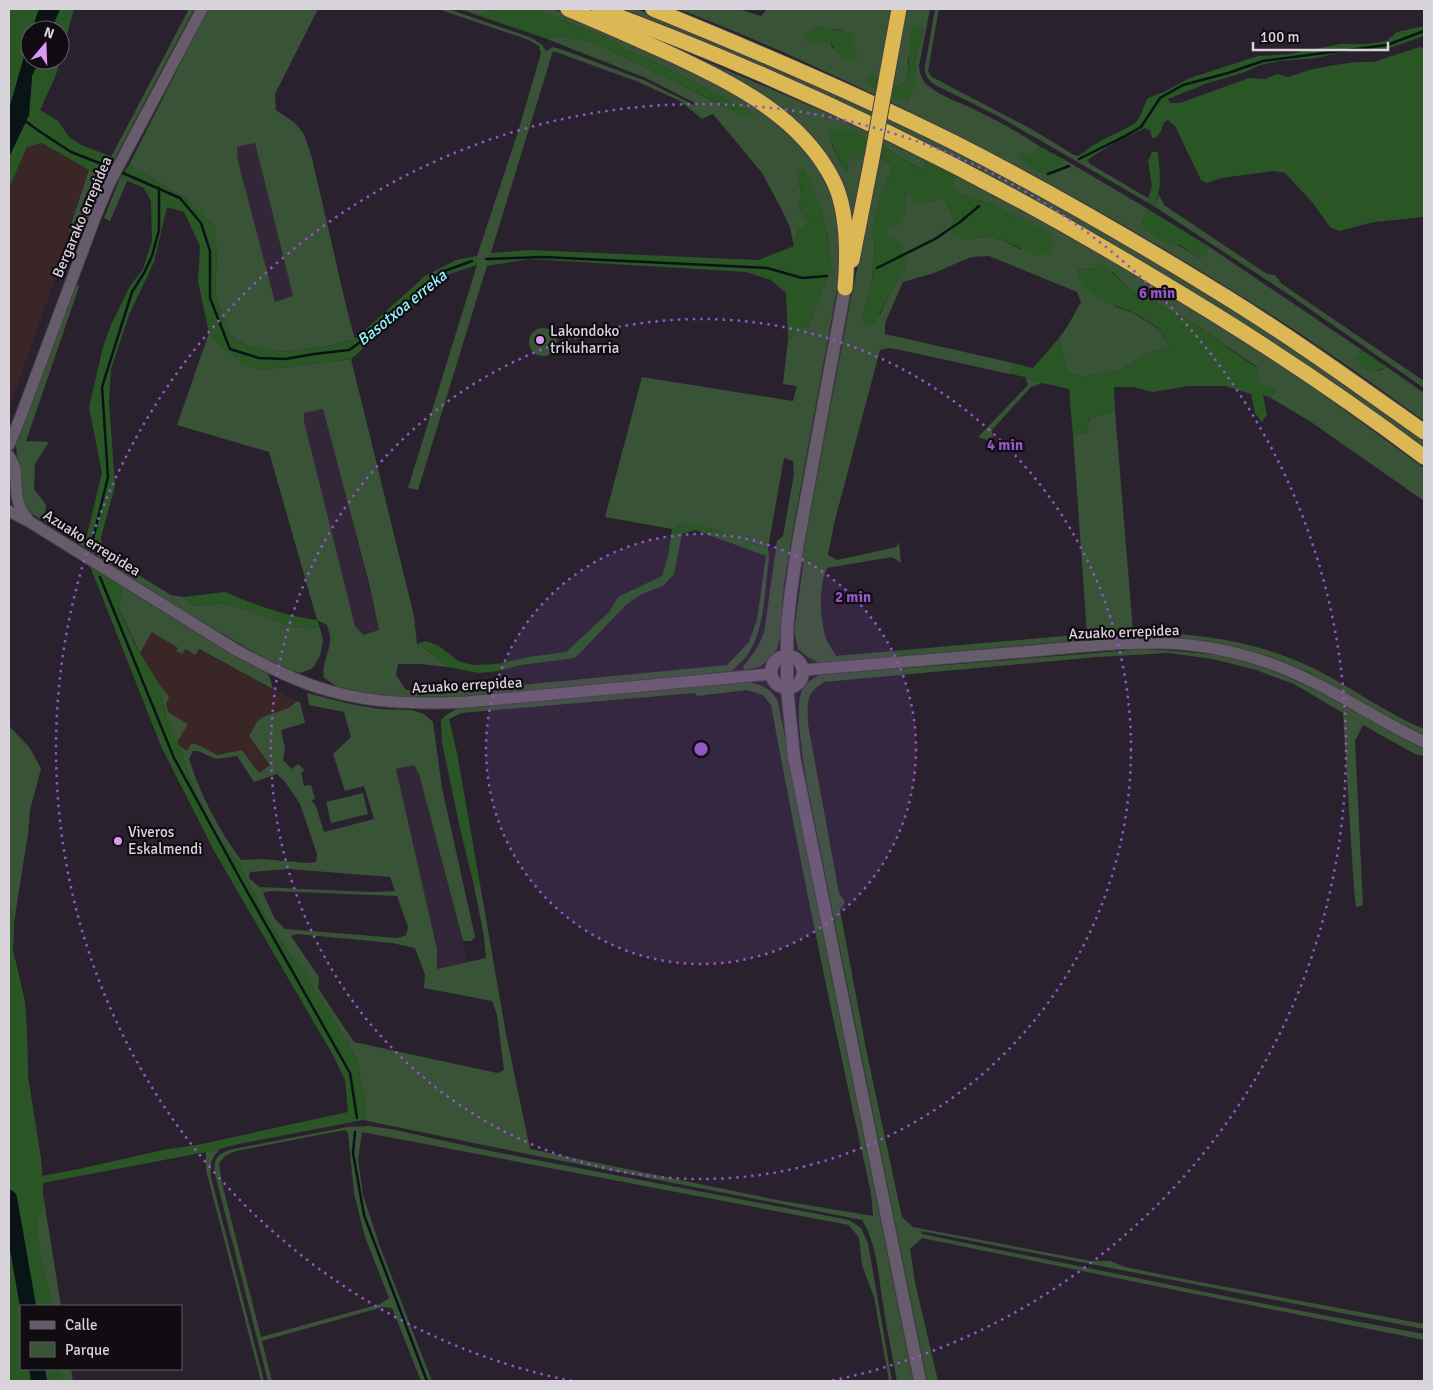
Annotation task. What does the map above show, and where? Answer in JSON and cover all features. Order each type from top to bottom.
[{"type":"highway","points":[[568,9],[636,38],[718,77],[764,104],[789,124],[820,160],[833,181],[845,228],[846,288]]},
{"type":"highway","points":[[599,9],[704,50],[865,121],[1033,207],[1106,248],[1236,327],[1338,394],[1424,456]]},
{"type":"highway","points":[[653,9],[778,60],[865,100],[954,143],[1119,232],[1293,340],[1424,432]]},
{"type":"highway","points":[[846,288],[856,246],[899,9]]},
{"type":"main road","points":[[846,288],[798,543],[787,628],[787,688],[794,757],[920,1381]]},
{"type":"main road","points":[[786,655],[798,659],[804,670],[803,677],[799,683],[794,687],[787,688],[780,686],[770,674],[772,665],[778,658],[786,655]]},
{"type":"street","name":"Bergarako errepidea","points":[[9,445],[109,184],[202,9]]},
{"type":"street","points":[[9,456],[15,468],[18,504],[30,522]]},
{"type":"street","points":[[9,493],[16,480]]},
{"type":"street","name":"Azuako errepidea","points":[[9,511],[265,666],[309,684],[354,697],[401,703],[436,704],[770,674]]},
{"type":"street","name":"Azuako errepidea","points":[[804,670],[1104,646],[1162,643],[1184,645],[1239,654],[1280,668],[1321,686],[1398,730],[1424,742]]},
{"type":"shaded area","points":[[39,9],[60,9],[55,20],[35,20]]},
{"type":"shaded area","points":[[20,70],[35,70],[32,76],[29,115],[9,157],[9,109]]},
{"type":"shaded area","points":[[42,143],[89,170],[69,229],[71,236],[9,407],[9,188],[27,147]]},
{"type":"shaded area","points":[[255,143],[293,296],[275,302],[238,161],[237,147]]},
{"type":"shaded area","points":[[323,409],[380,630],[362,635],[355,626],[304,421],[304,413]]},
{"type":"shaded area","points":[[121,602],[202,652],[300,702],[273,724],[270,765],[258,773],[242,750],[217,755],[196,744],[187,751],[180,746],[137,648]]},
{"type":"shaded area","points":[[414,765],[419,774],[468,963],[437,970],[437,949],[396,769]]},
{"type":"green space","points":[[9,9],[39,9],[35,20],[20,20],[20,70],[9,109]]},
{"type":"green space","points":[[60,9],[74,9],[70,24],[70,20],[55,20]]},
{"type":"green space","points":[[189,9],[194,9],[115,158],[111,157]]},
{"type":"green space","points":[[208,9],[318,9],[275,94],[276,110],[295,123],[304,134],[312,158],[355,339],[328,346],[279,352],[247,346],[230,335],[215,293],[217,252],[187,199],[129,165]],"holes":[[[255,143],[293,296],[275,302],[238,161],[237,147]]]},
{"type":"green space","points":[[438,9],[448,9],[532,38],[542,45],[546,51],[553,47],[566,51],[646,81],[696,106],[697,104],[646,78],[547,39],[557,36],[592,42],[667,77],[724,107],[754,114],[649,59],[626,50],[608,38],[533,9],[555,10],[618,37],[722,87],[749,102],[773,119],[795,139],[814,161],[827,186],[836,216],[841,268],[792,535],[784,584],[780,638],[777,649],[771,658],[760,667],[744,670],[743,667],[757,648],[764,633],[777,541],[783,536],[794,474],[793,461],[784,458],[768,548],[695,524],[683,524],[672,529],[605,517],[642,377],[793,401],[797,386],[783,384],[788,340],[803,326],[807,328],[831,269],[827,231],[820,205],[798,181],[802,192],[799,208],[809,222],[804,229],[798,230],[794,246],[790,228],[783,212],[762,173],[713,114],[702,119],[680,101],[636,81],[553,51],[418,490],[408,488],[477,265],[477,256],[518,132],[541,53],[539,46],[529,40]]},
{"type":"green space","points":[[460,9],[506,9],[489,11],[480,16]]},
{"type":"green space","points":[[533,9],[608,38],[626,50],[649,59],[754,114],[744,117],[667,77],[592,42],[557,36],[547,39],[480,16],[489,11]]},
{"type":"green space","points":[[616,9],[637,9],[741,51],[833,92],[943,145],[1032,191],[1171,270],[1250,319],[1423,439],[1424,450],[1296,358],[1214,305],[1114,246]]},
{"type":"green space","points":[[678,9],[738,9],[761,16],[767,9],[896,9],[881,76],[907,100],[913,90],[916,59],[924,28],[908,59],[908,79],[900,87],[893,85],[905,9],[930,9],[919,66],[923,80],[930,88],[1004,124],[1039,146],[1034,155],[1020,152],[1054,169],[1065,160],[1148,209],[1142,224],[1200,258],[1206,255],[1208,246],[1362,350],[1356,359],[1378,371],[1387,367],[1424,393],[1424,421],[1344,363],[1262,309],[1168,251],[1072,196],[974,144],[875,95],[777,50]],"holes":[[[814,26],[841,30],[857,56],[832,48],[830,41]]]},
{"type":"green space","points":[[935,9],[939,9],[928,71],[932,77],[1035,131],[1074,155],[1078,156],[1084,152],[1080,157],[1084,162],[1087,160],[1090,164],[1148,198],[1147,202],[998,116],[930,81],[926,75],[925,66]]},
{"type":"green space","points":[[920,25],[924,28],[916,59],[915,83],[912,95],[902,101],[868,85],[867,80],[871,74],[881,76],[893,85],[900,87],[908,79],[910,32],[913,26]]},
{"type":"green space","points":[[814,26],[852,33],[855,39],[851,46],[857,56],[856,61],[840,55],[830,41],[821,44],[806,43],[804,36]]},
{"type":"green space","points":[[1424,26],[1424,36],[1381,51],[1344,51],[1317,58],[1280,61],[1260,65],[1168,99],[1170,103],[1180,103],[1249,78],[1265,79],[1277,74],[1288,77],[1334,65],[1373,62],[1420,47],[1424,49],[1424,217],[1374,222],[1339,231],[1330,227],[1312,202],[1285,173],[1274,171],[1221,178],[1207,183],[1201,180],[1175,126],[1168,120],[1164,122],[1156,138],[1152,138],[1150,130],[1145,128],[1117,141],[1084,162],[1079,160],[1088,149],[1135,123],[1148,98],[1190,78],[1258,56],[1290,54],[1340,44],[1367,44],[1386,41],[1397,32]]},
{"type":"green space","points":[[664,43],[827,113],[926,160],[923,170],[898,157],[883,145],[831,143],[843,168],[847,171],[848,162],[853,157],[865,159],[851,239],[845,206],[803,131]]},
{"type":"green space","points":[[35,70],[57,70],[40,110],[58,121],[69,137],[81,145],[115,158],[107,176],[89,170],[42,143],[27,147],[9,188],[9,157],[29,115],[32,76]]},
{"type":"green space","points":[[836,129],[849,130],[883,145],[898,157],[922,170],[926,160],[955,175],[954,188],[961,194],[994,205],[1010,215],[1025,219],[1049,233],[1054,243],[1049,253],[1037,256],[993,236],[966,239],[953,233],[954,218],[943,197],[927,203],[914,204],[909,192],[906,194],[905,215],[900,225],[887,228],[885,234],[902,243],[906,266],[889,294],[875,324],[866,327],[862,319],[872,281],[875,248],[873,231],[877,209],[893,166],[881,158],[866,155],[865,159],[853,157],[848,162],[847,171],[843,168],[828,135]]},
{"type":"green space","points":[[1039,146],[1065,160],[1044,174],[1019,159],[1020,152],[1034,155]]},
{"type":"green space","points":[[1152,152],[1158,152],[1160,173],[1160,186],[1155,207],[1147,202],[1152,186],[1148,161]]},
{"type":"green space","points":[[881,158],[893,166],[877,209],[873,231],[875,248],[872,281],[862,319],[880,315],[889,294],[906,266],[885,235],[887,228],[905,215],[906,194],[909,192],[927,203],[943,197],[954,218],[953,233],[966,239],[993,236],[1022,250],[1025,219],[1010,215],[994,205],[961,194],[953,188],[955,175],[1057,229],[1134,273],[1256,349],[1328,398],[1424,468],[1424,501],[1311,422],[1271,398],[1276,390],[1257,383],[1257,367],[1193,323],[1129,289],[1113,272],[1096,268],[1077,270],[1116,307],[1135,314],[1160,330],[1169,346],[1145,355],[1120,370],[1084,377],[1068,372],[1059,338],[1081,302],[1077,292],[989,256],[971,257],[934,273],[903,282],[885,323],[885,334],[1013,363],[1010,374],[889,348],[880,350],[834,524],[828,555],[837,560],[896,547],[899,542],[901,563],[892,557],[827,568],[822,584],[821,613],[826,638],[836,656],[1087,634],[1073,435],[1087,432],[1090,418],[1115,411],[1133,631],[1181,634],[1227,640],[1250,645],[1295,660],[1331,677],[1396,716],[1424,729],[1424,735],[1308,672],[1272,657],[1230,646],[1185,638],[1093,639],[820,663],[809,658],[798,649],[794,631],[803,566],[802,557],[850,303]]},
{"type":"green space","points":[[129,165],[187,199],[215,226],[217,252],[215,293],[230,335],[247,346],[279,352],[328,346],[355,339],[425,276],[456,260],[477,256],[477,265],[441,277],[426,297],[351,359],[260,370],[244,365],[224,349],[209,333],[198,281],[200,246],[184,212],[167,207],[154,262],[129,315],[111,369],[109,402],[115,486],[101,537],[103,554],[86,539],[102,473],[89,407],[103,347],[111,325],[130,286],[143,269],[152,241],[151,201],[144,188],[120,178]]},
{"type":"green space","points":[[804,168],[820,205],[827,231],[831,269],[807,328],[803,326],[788,340],[786,293],[771,280],[746,272],[530,259],[487,266],[491,253],[529,250],[758,260],[794,246],[798,230],[804,229],[809,222],[799,208],[802,192],[796,171]]},
{"type":"green space","points":[[89,170],[107,176],[83,232],[71,236],[69,230]]},
{"type":"green space","points":[[120,178],[127,181],[110,221],[104,218]]},
{"type":"green space","points":[[1159,195],[1164,205],[1267,274],[1275,275],[1282,284],[1424,381],[1424,388],[1288,294],[1155,207]]},
{"type":"green space","points":[[1148,209],[1208,246],[1207,255],[1200,258],[1178,244],[1168,245],[1147,231],[1142,224]]},
{"type":"green space","points":[[1101,262],[1129,289],[1193,323],[1257,368],[1257,383],[1277,390],[1271,398],[1263,395],[1267,415],[1262,422],[1255,413],[1251,394],[1225,386],[1188,386],[1153,392],[1133,387],[1114,387],[1115,411],[1090,418],[1087,432],[1073,435],[1069,389],[1010,374],[1013,363],[1033,368],[1059,338],[1068,372],[1084,377],[1120,370],[1145,355],[1169,346],[1159,329],[1136,314],[1099,299],[1084,287],[1079,280],[1077,270],[1096,268]]},
{"type":"green space","points":[[80,284],[26,441],[49,442],[35,464],[34,489],[46,505],[45,517],[86,539],[104,554],[171,595],[183,597],[194,606],[223,603],[252,611],[290,626],[320,628],[323,641],[320,656],[313,668],[301,673],[289,670],[260,656],[181,609],[26,510],[19,495],[20,471],[16,444],[74,288]]},
{"type":"green space","points":[[543,328],[553,332],[557,342],[553,352],[543,356],[533,352],[529,342],[533,332]]},
{"type":"green space","points":[[209,333],[224,349],[260,370],[351,359],[414,616],[417,644],[448,667],[398,664],[396,675],[406,690],[460,691],[727,665],[749,642],[757,619],[766,556],[769,557],[765,595],[761,623],[757,635],[746,657],[732,671],[475,696],[403,697],[367,693],[338,687],[324,678],[323,673],[330,635],[327,625],[317,620],[269,452],[177,425]],"holes":[[[323,409],[370,587],[379,630],[363,635],[355,626],[304,421],[304,413]]]},
{"type":"green space","points":[[1362,350],[1387,367],[1373,371],[1363,367],[1356,359]]},
{"type":"green space","points":[[1025,377],[1042,383],[1031,387],[992,430],[993,442],[978,437],[1028,385]]},
{"type":"green space","points":[[683,524],[695,524],[768,548],[769,557],[695,530],[682,534],[674,574],[663,586],[642,594],[627,604],[575,658],[479,673],[448,667],[432,653],[417,644],[426,641],[439,646],[458,661],[473,665],[497,664],[566,652],[609,612],[618,597],[662,576],[668,556],[672,529]]},
{"type":"green space","points":[[90,566],[121,586],[123,594],[118,608],[137,648],[161,687],[164,711],[180,746],[190,780],[220,841],[238,862],[266,917],[293,959],[303,969],[357,1061],[366,1106],[363,1120],[43,1183],[45,1206],[38,1218],[38,1240],[53,1305],[20,1305],[20,1370],[61,1370],[63,1381],[9,1381],[9,909],[16,912],[13,951],[25,1002],[28,1077],[42,1176],[348,1112],[345,1080],[334,1057],[213,849],[161,746]]},
{"type":"green space","points":[[121,586],[223,649],[268,674],[273,689],[199,649],[195,655],[186,649],[182,654],[176,651],[178,648],[152,632],[140,653],[118,607],[123,594]]},
{"type":"green space","points":[[225,592],[293,616],[317,620],[320,628],[290,626],[252,611],[223,603],[194,606],[183,597]]},
{"type":"green space","points":[[1145,649],[1218,655],[1253,664],[1318,691],[1405,739],[1424,747],[1424,756],[1415,754],[1363,725],[1355,741],[1363,905],[1356,907],[1354,889],[1343,713],[1294,684],[1256,670],[1213,659],[1169,653],[1097,657],[824,682],[813,691],[808,700],[808,724],[839,893],[845,902],[840,910],[866,1049],[902,1217],[913,1227],[1091,1261],[1110,1261],[1125,1267],[1184,1279],[1424,1324],[1424,1329],[921,1231],[922,1234],[1244,1300],[1424,1334],[1424,1340],[922,1238],[910,1249],[915,1282],[938,1381],[927,1381],[806,779],[799,721],[802,690],[807,683],[819,675]]},
{"type":"green space","points":[[750,682],[766,688],[778,701],[913,1381],[897,1381],[876,1258],[867,1229],[862,1220],[363,1120],[366,1106],[357,1061],[303,970],[293,959],[266,917],[238,862],[220,841],[190,780],[180,746],[187,751],[191,744],[196,744],[217,755],[242,750],[259,773],[270,765],[249,736],[255,725],[261,718],[287,709],[296,702],[300,702],[305,723],[281,730],[285,748],[283,760],[292,769],[298,764],[305,771],[301,772],[304,786],[311,785],[315,799],[311,800],[316,806],[324,832],[374,819],[364,786],[345,791],[333,754],[351,737],[344,712],[309,705],[307,693],[350,704],[380,709],[412,710],[424,714],[433,722],[442,788],[475,937],[472,941],[463,941],[419,774],[414,765],[396,769],[437,949],[437,969],[486,958],[484,936],[474,886],[480,884],[506,1034],[530,1149],[777,1200],[873,1216],[871,1193],[794,827],[771,705],[763,695],[747,690],[697,696],[695,693],[461,713],[449,719],[441,720],[458,708]],"holes":[[[193,751],[198,751],[216,759],[237,756],[254,782],[277,774],[286,783],[300,804],[317,854],[316,862],[262,859],[241,860],[211,812],[189,759]],[[288,869],[390,877],[395,891],[372,892],[259,887],[249,878],[250,872]],[[270,891],[397,896],[408,927],[406,935],[398,938],[285,929],[275,919],[263,893]],[[297,934],[392,943],[415,948],[425,975],[424,988],[492,1001],[497,1015],[504,1070],[497,1073],[354,1042],[318,988],[319,977],[291,936]]]},
{"type":"green space","points":[[161,687],[169,697],[166,704],[168,712],[188,724],[177,742],[166,716]]},
{"type":"green space","points":[[449,719],[457,753],[480,884],[474,886],[442,742],[441,720]]},
{"type":"green space","points":[[9,723],[11,728],[30,748],[41,769],[30,810],[14,922],[13,951],[25,1002],[28,1077],[41,1160],[43,1194],[61,1305],[20,1305],[20,1370],[71,1370],[73,1381],[9,1381]]},
{"type":"green space","points":[[363,793],[368,814],[331,823],[326,802]]},
{"type":"green space","points":[[369,1126],[391,1129],[495,1152],[849,1220],[861,1228],[868,1243],[892,1381],[889,1381],[874,1297],[862,1265],[859,1238],[849,1225],[362,1132],[358,1159],[363,1195],[379,1244],[432,1381],[421,1381],[392,1308],[383,1307],[262,1341],[272,1381],[268,1381],[215,1174],[216,1160],[220,1155],[233,1149],[347,1127]],"holes":[[[345,1130],[348,1133],[354,1193],[365,1237],[389,1298],[380,1304],[261,1337],[222,1183],[219,1163],[225,1156],[236,1151]]]},
{"type":"green space","points":[[220,1149],[212,1162],[211,1177],[264,1381],[261,1381],[206,1170],[206,1152]]},
{"type":"waterway","name":"Basotxoa erreka","points":[[1079,159],[1141,127],[1160,98],[1183,85],[1263,61],[1387,45],[1424,31]]},
{"type":"waterway","name":"Basotxoa erreka","points":[[24,120],[71,152],[107,166]]},
{"type":"waterway","name":"Basotxoa erreka","points":[[1048,174],[1069,166]]},
{"type":"waterway","name":"Basotxoa erreka","points":[[123,173],[180,198],[201,223],[210,251],[210,298],[230,349],[259,358],[285,359],[349,350],[373,333],[401,307],[427,290],[442,272],[472,261]]},
{"type":"waterway","points":[[92,543],[108,477],[102,387],[132,292],[152,256],[159,230],[159,188]]},
{"type":"waterway","name":"Basotxoa erreka","points":[[877,268],[935,239],[979,206]]},
{"type":"waterway","name":"Basotxoa erreka","points":[[486,259],[543,257],[767,268],[802,278],[827,276]]},
{"type":"waterway","points":[[100,577],[174,758],[350,1073],[357,1118]]},
{"type":"waterway","points":[[355,1132],[353,1153],[364,1215],[427,1381]]},
{"type":"waterway","points":[[9,1198],[28,1305]]},
{"type":"waterway","points":[[37,1370],[39,1381]]},
{"type":"place","name":"Lakondoko trikuharria","points":[[540,340]]},
{"type":"place","name":"Viveros Eskalmendi","points":[[118,841]]}]
